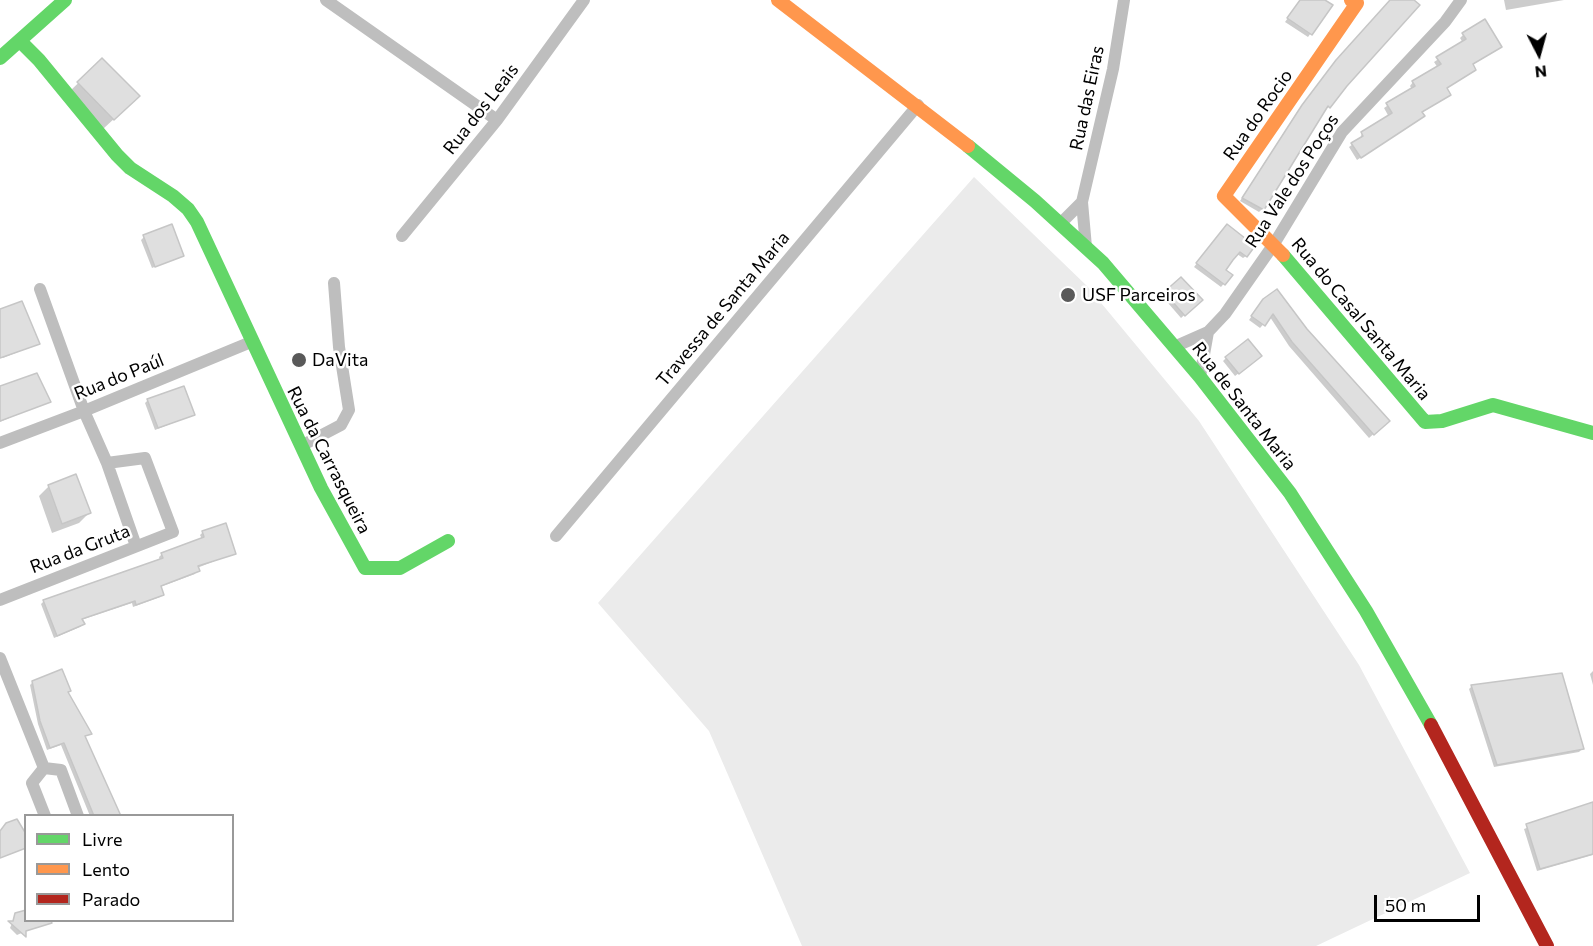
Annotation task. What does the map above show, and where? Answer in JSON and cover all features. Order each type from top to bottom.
[{"type":"street","points":[[0,58],[65,0]]},
{"type":"street","points":[[326,0],[497,120]]},
{"type":"street","name":"Rua de Santa Maria","points":[[778,0],[918,105],[1103,262],[1200,377],[1290,493],[1366,611],[1422,705],[1547,946]]},
{"type":"street","name":"Rua das Eiras","points":[[1086,247],[1083,202],[1113,69],[1124,0]]},
{"type":"street","name":"Rua do Rocio","points":[[1274,244],[1224,196],[1357,3],[1350,0]]},
{"type":"street","name":"Rua Vale dos Poços","points":[[1174,347],[1208,332],[1225,314],[1274,244],[1342,132],[1445,22],[1461,0]]},
{"type":"street","name":"Rua dos Leais","points":[[402,236],[497,120],[585,1]]},
{"type":"street","name":"Rua da Carrasqueira","points":[[20,41],[39,60],[130,168],[188,208],[197,222],[301,446],[365,568],[400,568],[448,541]]},
{"type":"street","name":"Travessa de Santa Maria","points":[[556,536],[918,105]]},
{"type":"street","points":[[1060,224],[1083,202]]},
{"type":"street","name":"Rua do Casal Santa Maria","points":[[1274,244],[1425,422],[1442,421],[1493,405],[1593,433]]},
{"type":"street","points":[[301,446],[341,425],[349,410],[339,347],[334,283]]},
{"type":"street","points":[[40,289],[84,411],[107,463],[136,546]]},
{"type":"street","points":[[1200,377],[1208,332]]},
{"type":"street","name":"Rua do Paúl","points":[[0,443],[251,342]]},
{"type":"street","name":"Rua da Gruta","points":[[0,600],[173,532],[146,458],[107,463]]},
{"type":"street","points":[[0,658],[44,768]]},
{"type":"street","points":[[44,768],[32,783],[44,814]]},
{"type":"street","points":[[44,768],[61,770],[77,814]]},
{"type":"shaded area","points":[[974,177],[1087,286],[1199,421],[1359,665],[1470,873],[1316,946],[802,946],[709,731],[598,603]]},
{"type":"building","points":[[1300,0],[1325,0],[1333,5],[1312,35],[1287,18]]},
{"type":"building","points":[[1390,0],[1414,0],[1420,5],[1330,108],[1328,106],[1264,210],[1242,198],[1302,105],[1336,60]]},
{"type":"building","points":[[1485,19],[1502,47],[1473,64],[1476,70],[1447,88],[1451,95],[1422,112],[1425,116],[1361,158],[1351,143],[1363,136],[1361,132],[1392,113],[1386,103],[1415,86],[1412,81],[1441,64],[1436,57],[1466,39],[1462,33]]},
{"type":"building","points":[[102,58],[140,96],[114,120],[77,82]]},
{"type":"building","points":[[172,224],[184,256],[155,267],[143,235]]},
{"type":"building","points":[[1227,224],[1255,246],[1247,257],[1240,252],[1233,260],[1226,270],[1233,275],[1225,285],[1196,263]]},
{"type":"building","points":[[1181,277],[1203,300],[1185,316],[1164,292]]},
{"type":"building","points":[[1277,289],[1307,329],[1390,421],[1374,435],[1292,342],[1273,314],[1265,326],[1251,316],[1263,299]]},
{"type":"building","points":[[22,301],[40,344],[0,358],[0,309]]},
{"type":"building","points":[[1248,339],[1262,356],[1239,374],[1225,357]]},
{"type":"building","points":[[37,373],[51,402],[0,421],[0,386]]},
{"type":"building","points":[[184,386],[195,415],[158,428],[147,399]]},
{"type":"building","points":[[76,474],[91,513],[62,524],[48,485]]},
{"type":"building","points":[[226,523],[236,554],[198,566],[200,571],[161,586],[164,595],[136,605],[135,601],[82,619],[85,624],[57,636],[43,600],[163,558],[161,553],[204,537],[202,531]]},
{"type":"building","points":[[62,669],[71,691],[68,692],[92,734],[85,736],[120,814],[93,814],[64,743],[50,748],[40,721],[32,681]]},
{"type":"building","points":[[1562,673],[1584,749],[1497,765],[1471,685]]},
{"type":"building","points":[[1593,802],[1593,854],[1540,869],[1526,824]]},
{"type":"building","points":[[17,819],[24,831],[24,849],[0,858],[0,831],[6,823]]},
{"type":"building","points":[[24,911],[24,922],[52,923],[26,931],[26,937],[8,921],[13,921],[15,913]]},
{"type":"traffic: fast","points":[[0,58],[65,0]]},
{"type":"traffic: fast","points":[[20,41],[39,60],[117,155],[130,168],[173,196],[188,209],[197,222],[321,488],[365,568],[400,568],[448,541]]},
{"type":"traffic: fast","points":[[968,146],[1035,201],[1103,263],[1200,377],[1290,493],[1366,611],[1431,725]]},
{"type":"traffic: fast","points":[[1283,255],[1425,422],[1442,421],[1493,405],[1593,433]]},
{"type":"traffic: slow","points":[[778,0],[968,146]]},
{"type":"traffic: slow","points":[[1283,255],[1224,196],[1357,3],[1351,0]]},
{"type":"traffic: jam","points":[[1431,725],[1547,946]]},
{"type":"place","name":"USF Parceiros","points":[[1068,295]]},
{"type":"place","name":"DaVita","points":[[299,360]]}]
